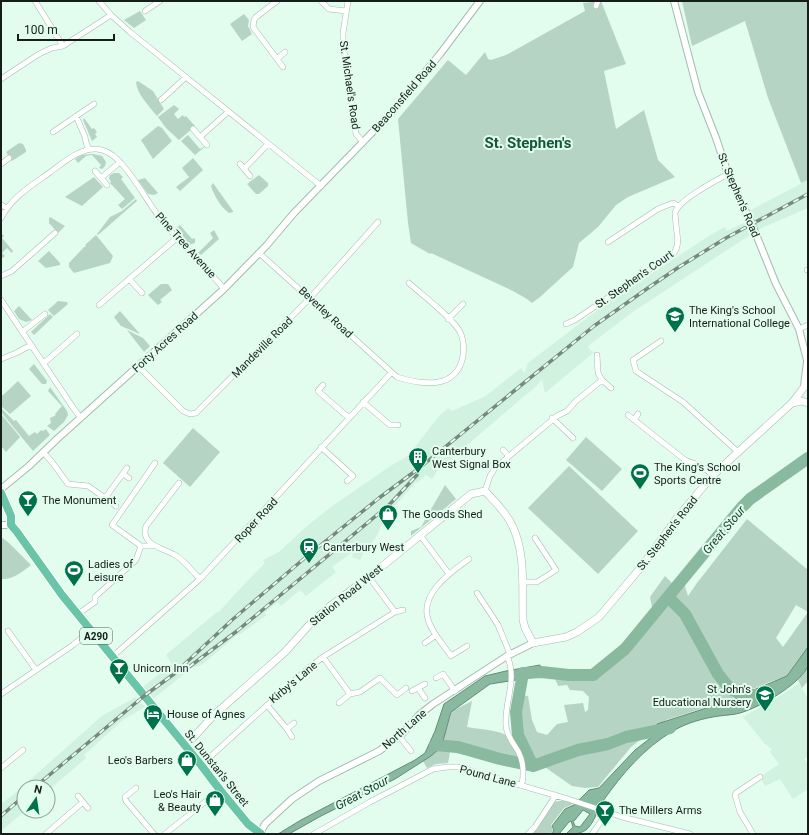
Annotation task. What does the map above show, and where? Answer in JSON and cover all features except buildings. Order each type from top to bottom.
[{"type":"main road","name":"St. Stephen's Road","points":[[805,385],[803,396],[808,402]]},
{"type":"main road","name":"St. Stephen's Road","points":[[533,643],[566,637],[577,632],[599,617],[642,566],[676,518],[713,475],[792,403],[805,385]]},
{"type":"main road","name":"St. Stephen's Road","points":[[792,403],[802,401],[808,402]]},
{"type":"main road","name":"Station Road West","points":[[184,745],[191,740],[223,706],[285,652],[310,624],[472,494],[485,490]]},
{"type":"main road","points":[[485,490],[512,524],[519,543],[522,561],[523,620],[533,643]]},
{"type":"main road","name":"A290","points":[[1,493],[11,516],[11,525]]},
{"type":"main road","name":"St. Dunstan's Street","points":[[11,525],[62,595],[248,824],[260,834]]},
{"type":"street","points":[[35,1],[64,46]]},
{"type":"street","points":[[99,1],[111,15],[228,112],[321,186]]},
{"type":"street","points":[[145,11],[160,1]]},
{"type":"street","points":[[277,1],[259,13],[253,23],[255,31],[283,67]]},
{"type":"street","points":[[321,1],[329,8],[346,11]]},
{"type":"street","name":"St. Michael's Road","points":[[348,1],[343,33],[344,49],[356,134],[363,142]]},
{"type":"street","name":"Beaconsfield Road","points":[[321,186],[394,110],[424,74],[480,1]]},
{"type":"street","name":"St. Stephen's Road","points":[[674,1],[698,92],[728,174],[753,227],[776,284],[799,328],[808,363],[805,385]]},
{"type":"street","points":[[1,80],[39,54],[52,48],[64,46],[111,15]]},
{"type":"street","points":[[277,59],[285,52]]},
{"type":"street","points":[[161,100],[186,77]]},
{"type":"street","points":[[53,132],[94,104]]},
{"type":"street","points":[[200,137],[228,112]]},
{"type":"street","points":[[1,218],[6,208],[32,185],[77,154],[89,149],[86,146],[80,124],[76,116]]},
{"type":"street","points":[[193,129],[207,144]]},
{"type":"street","points":[[250,176],[242,167],[268,144]]},
{"type":"street","name":"Pine Tree Avenue","points":[[89,149],[98,149],[106,152],[120,162],[137,183],[162,220],[224,289]]},
{"type":"street","points":[[1,164],[9,158]]},
{"type":"street","points":[[101,178],[120,162]]},
{"type":"street","points":[[95,171],[107,185]]},
{"type":"street","points":[[608,242],[658,209],[673,203],[679,206],[701,189],[728,174]]},
{"type":"street","name":"Forty Acres Road","points":[[1,490],[224,289],[321,186]]},
{"type":"street","points":[[1,205],[6,208]]},
{"type":"street","name":"St. Stephen's Court","points":[[566,324],[575,320],[674,252],[677,248],[678,240],[676,212],[679,206]]},
{"type":"street","name":"Mandeville Road","points":[[138,366],[183,411],[193,414],[196,413],[310,298],[378,222]]},
{"type":"street","points":[[1,276],[12,271],[55,233]]},
{"type":"street","points":[[99,305],[178,237]]},
{"type":"street","name":"Beverley Road","points":[[259,253],[391,373]]},
{"type":"street","points":[[129,279],[142,293]]},
{"type":"street","points":[[391,373],[397,377],[414,382],[423,383],[442,381],[453,375],[461,364],[464,342],[460,331],[409,283]]},
{"type":"street","points":[[1,300],[81,418]]},
{"type":"street","points":[[448,319],[463,304]]},
{"type":"street","points":[[22,332],[45,314]]},
{"type":"street","points":[[799,328],[808,325]]},
{"type":"street","points":[[44,364],[77,334]]},
{"type":"street","points":[[661,341],[633,360],[636,370],[683,402],[738,452]]},
{"type":"street","points":[[1,359],[31,346]]},
{"type":"street","points":[[597,355],[598,373],[602,380],[611,388]]},
{"type":"street","name":"Roper Road","points":[[112,656],[200,579],[391,373]]},
{"type":"street","points":[[485,490],[490,476],[495,468],[554,418],[567,411],[576,401],[602,380]]},
{"type":"street","points":[[323,385],[318,390],[349,418]]},
{"type":"street","points":[[363,402],[390,424],[398,425]]},
{"type":"street","points":[[634,420],[638,414]]},
{"type":"street","points":[[628,415],[685,460],[700,466],[713,475]]},
{"type":"street","points":[[554,418],[573,438]]},
{"type":"street","points":[[321,447],[353,476],[348,481]]},
{"type":"street","points":[[503,450],[509,456]]},
{"type":"street","points":[[43,452],[68,484],[88,486],[116,506]]},
{"type":"street","points":[[154,546],[141,546],[112,525],[155,463]]},
{"type":"street","points":[[105,498],[127,468]]},
{"type":"street","points":[[123,474],[129,478]]},
{"type":"street","points":[[178,483],[146,526],[144,532],[154,546],[176,556],[200,579]]},
{"type":"street","points":[[1,525],[11,525]]},
{"type":"street","points":[[420,535],[449,574]]},
{"type":"street","points":[[522,582],[537,582],[556,570],[535,538]]},
{"type":"street","points":[[78,614],[95,602],[95,597],[136,560],[141,546]]},
{"type":"street","points":[[467,646],[451,656],[436,635],[428,618],[427,604],[433,591],[449,574],[469,559]]},
{"type":"street","points":[[369,577],[395,612]]},
{"type":"street","points":[[477,593],[498,625],[511,664],[511,684],[506,711],[506,727],[524,769],[522,784]]},
{"type":"street","name":"Kirby's Lane","points":[[201,765],[306,670],[323,657],[395,612],[403,610]]},
{"type":"street","points":[[1,694],[73,645],[91,630]]},
{"type":"street","points":[[8,631],[36,670]]},
{"type":"street","points":[[425,643],[436,635]]},
{"type":"street","name":"North Lane","points":[[260,834],[265,824],[292,799],[319,781],[379,751],[399,736],[419,715],[427,703],[455,691],[508,655],[533,643]]},
{"type":"street","points":[[323,657],[350,694]]},
{"type":"street","points":[[436,678],[443,674],[455,691]]},
{"type":"street","points":[[339,703],[350,694],[360,692],[380,678],[397,695],[406,688]]},
{"type":"street","points":[[412,692],[425,684]]},
{"type":"street","points":[[418,688],[427,703]]},
{"type":"street","points":[[267,705],[292,737]]},
{"type":"street","points":[[287,729],[294,723]]},
{"type":"street","points":[[399,736],[411,751]]},
{"type":"street","points":[[1,768],[23,750]]},
{"type":"street","name":"Pound Lane","points":[[314,834],[370,802],[437,768],[448,767],[458,767],[522,784],[574,800],[602,811],[690,834]]},
{"type":"street","points":[[753,834],[740,812],[735,799],[736,793],[760,777]]},
{"type":"street","points":[[136,788],[125,797],[126,801],[154,834]]},
{"type":"street","points":[[165,834],[220,790]]},
{"type":"street","points":[[528,834],[535,827],[556,795]]},
{"type":"street","points":[[78,796],[88,808]]},
{"type":"street","points":[[46,834],[83,802]]},
{"type":"street","points":[[592,834],[602,811]]},
{"type":"shaded area","points":[[601,1],[626,64],[604,71],[616,129],[644,110],[658,160],[675,177],[628,197],[616,205],[598,227],[579,243],[573,267],[532,303],[513,291],[431,253],[430,254],[411,243],[398,119],[448,60],[466,75],[485,52],[488,59],[491,60],[506,55],[585,11],[583,3]]},
{"type":"shaded area","points":[[682,1],[808,1],[808,180],[801,183],[768,98],[745,21],[692,46]]},
{"type":"shaded area","points":[[140,11],[146,20],[134,28],[124,20]]},
{"type":"shaded area","points":[[244,14],[249,20],[248,26],[252,34],[242,41],[230,24]]},
{"type":"shaded area","points":[[138,81],[153,91],[164,109],[157,116],[141,95],[136,82]]},
{"type":"shaded area","points":[[174,105],[179,109],[174,114],[178,119],[183,115],[184,117],[186,116],[195,126],[179,140],[166,128],[158,117]]},
{"type":"shaded area","points":[[84,118],[92,129],[94,128],[97,132],[95,134],[97,137],[92,141],[83,120]]},
{"type":"shaded area","points":[[158,126],[162,128],[172,141],[153,159],[141,140]]},
{"type":"shaded area","points":[[188,135],[200,149],[207,145],[195,155],[181,141]]},
{"type":"shaded area","points":[[19,143],[23,144],[26,152],[12,161],[6,152]]},
{"type":"shaded area","points":[[93,154],[102,156],[106,162],[105,166],[102,169],[99,168],[101,165],[92,155],[86,156],[78,163],[75,159],[82,155]]},
{"type":"shaded area","points":[[193,158],[203,170],[180,191],[176,187],[189,177],[182,168]]},
{"type":"shaded area","points":[[119,173],[123,177],[121,179],[135,198],[122,209],[118,205],[125,199],[110,183],[110,175]]},
{"type":"shaded area","points":[[259,175],[268,183],[268,186],[259,194],[256,194],[247,184]]},
{"type":"shaded area","points":[[94,177],[103,187],[82,206],[65,197]]},
{"type":"shaded area","points":[[145,178],[158,193],[154,195],[148,194],[138,180]]},
{"type":"shaded area","points":[[808,180],[808,208],[757,230],[749,211]]},
{"type":"shaded area","points":[[213,183],[233,212],[229,213],[218,201],[211,186]]},
{"type":"shaded area","points":[[136,199],[137,201],[98,235],[97,234],[110,217],[122,211]]},
{"type":"shaded area","points":[[50,217],[65,226],[58,233],[49,223]]},
{"type":"shaded area","points":[[744,223],[750,235],[634,311],[588,346],[590,350],[594,352],[545,393],[542,380],[438,470],[432,479],[426,475],[417,483],[416,482],[386,516],[376,537],[371,544],[368,544],[360,560],[352,557],[354,551],[332,567],[336,572],[306,596],[300,590],[281,606],[278,602],[264,613],[267,615],[239,635],[238,634],[203,664],[192,668],[154,698],[143,687],[172,664],[166,655],[217,612],[218,613],[265,563],[263,560],[279,552],[307,526],[331,507],[392,465],[408,456],[439,416],[448,408],[452,411],[486,396],[521,368],[524,373],[528,363],[608,302],[709,236],[725,227],[727,231]]},
{"type":"shaded area","points":[[180,225],[192,239],[195,238],[195,243],[189,245],[184,242],[174,230]]},
{"type":"shaded area","points":[[214,230],[219,239],[201,255],[198,253],[213,238],[210,233]]},
{"type":"shaded area","points":[[1,233],[4,236],[2,238],[13,251],[12,253],[7,248],[2,253],[5,256],[1,259]]},
{"type":"shaded area","points":[[96,235],[113,256],[110,263],[74,273],[69,267],[69,263]]},
{"type":"shaded area","points":[[49,251],[60,263],[60,265],[46,268],[38,261]]},
{"type":"shaded area","points":[[161,284],[168,284],[172,290],[160,300],[162,302],[158,305],[148,295]]},
{"type":"shaded area","points":[[58,301],[67,302],[68,304],[54,316],[48,310]]},
{"type":"shaded area","points":[[19,306],[32,320],[26,322],[19,319],[14,311]]},
{"type":"shaded area","points":[[120,311],[140,334],[121,326],[114,317]]},
{"type":"shaded area","points":[[50,314],[53,317],[34,335],[31,332]]},
{"type":"shaded area","points":[[127,330],[143,338],[150,346],[144,352]]},
{"type":"shaded area","points":[[34,364],[47,381],[46,384],[42,384],[29,369]]},
{"type":"shaded area","points":[[18,381],[31,396],[10,414],[1,406],[1,397]]},
{"type":"shaded area","points":[[50,387],[67,411],[68,415],[64,422],[54,431],[47,426],[51,423],[50,418],[56,415],[55,414],[62,406],[48,391]]},
{"type":"shaded area","points":[[1,408],[14,421],[16,420],[29,436],[35,432],[37,434],[41,430],[43,431],[46,429],[50,435],[33,451],[1,412]]},
{"type":"shaded area","points":[[1,414],[20,437],[6,452],[1,446]]},
{"type":"shaded area","points":[[193,428],[220,452],[190,487],[163,463]]},
{"type":"shaded area","points":[[586,437],[622,469],[602,491],[566,460]]},
{"type":"shaded area","points":[[569,466],[638,531],[598,574],[528,508]]},
{"type":"shaded area","points":[[445,485],[456,499],[411,536],[411,531],[421,527]]},
{"type":"shaded area","points":[[747,519],[808,570],[808,612],[808,648],[787,676],[725,701],[666,720],[631,747],[598,787],[585,788],[572,786],[532,758],[523,741],[519,729],[518,712],[520,695],[528,696],[532,720],[537,732],[547,735],[557,724],[568,722],[564,705],[583,703],[585,712],[588,710],[589,697],[583,691],[570,690],[567,685],[558,686],[554,676],[575,679],[595,677],[630,652],[643,628],[654,618],[650,597],[665,576],[678,589],[684,583],[688,596]],"holes":[[[796,605],[808,612],[783,647],[776,638]]]},
{"type":"shaded area","points":[[1,537],[31,565],[17,575],[5,579],[1,579]]},
{"type":"shaded area","points":[[808,667],[808,681],[802,688],[798,680]]},
{"type":"shaded area","points":[[799,683],[808,699],[808,757],[804,759],[808,764],[808,789],[793,799],[780,779],[765,786],[760,777],[779,764],[770,752],[772,749],[765,744],[743,717]]},
{"type":"shaded area","points":[[136,697],[145,707],[124,719],[84,755],[86,758],[56,784],[56,779],[31,779],[102,716]]},
{"type":"shaded area","points":[[472,701],[467,727],[494,731],[507,736],[515,746],[523,766],[450,752],[448,763],[436,764],[427,768],[423,761],[438,749],[444,737],[452,711]]},
{"type":"shaded area","points":[[16,792],[16,818],[1,831],[1,804]]},
{"type":"shaded area","points":[[565,800],[573,804],[564,808],[551,825],[553,830],[551,834],[533,834],[554,802]]},
{"type":"water","points":[[808,647],[807,668],[802,675],[787,689],[758,706],[748,710],[737,714],[713,717],[689,723],[673,731],[652,745],[626,771],[603,801],[592,823],[586,830],[574,834],[566,834],[573,827],[571,821],[559,834],[552,834],[554,830],[552,826],[565,809],[574,805],[589,790],[599,788],[635,750],[653,736],[657,724],[725,702],[787,676]],"holes":[[[583,810],[590,814],[580,827],[575,826],[573,821]]]},
{"type":"water","points":[[540,665],[542,676],[490,684],[451,712],[443,741],[439,749],[431,756],[395,779],[321,816],[289,834],[278,834],[301,820],[415,760],[425,753],[435,731],[444,704],[485,676]]},
{"type":"waterway","name":"Great Stour","points":[[526,673],[541,672],[569,675],[593,675],[625,649],[742,507],[750,499],[808,458]]},
{"type":"waterway","name":"Great Stour","points":[[668,597],[685,614],[718,674],[730,689],[744,695],[758,695]]},
{"type":"waterway","name":"Great Stour","points":[[523,673],[516,712],[518,735],[533,766]]},
{"type":"waterway","name":"Great Stour","points":[[435,745],[458,747],[500,759],[533,766],[578,750],[608,744],[626,737],[670,728]]},
{"type":"railway","points":[[45,779],[144,696],[174,674],[232,620],[306,557],[379,498],[418,469],[594,326],[679,267],[726,238],[808,194]]},
{"type":"railway","points":[[189,667],[237,631],[389,505],[417,475]]},
{"type":"railway","points":[[1,816],[16,803]]},
{"type":"place","name":"The King's School International College","points":[[675,333]]},
{"type":"place","name":"Canterbury West Signal Box","points":[[418,474]]},
{"type":"place","name":"The King's School Sports Centre","points":[[640,490]]},
{"type":"place","name":"The Monument","points":[[28,517]]},
{"type":"place","name":"The Goods Shed","points":[[388,531]]},
{"type":"place","name":"Canterbury West","points":[[309,564]]},
{"type":"place","name":"Ladies of Leisure","points":[[74,587]]},
{"type":"place","name":"Unicorn Inn","points":[[119,685]]},
{"type":"place","name":"St John's Educational Nursery","points":[[765,712]]},
{"type":"place","name":"House of Agnes","points":[[153,731]]},
{"type":"place","name":"Leo's Barbers","points":[[187,777]]},
{"type":"place","name":"Leo's Hair & Beauty","points":[[215,817]]},
{"type":"place","name":"The Millers Arms","points":[[605,827]]},
{"type":"district","name":"St. Stephen's","points":[[528,143]]}]
